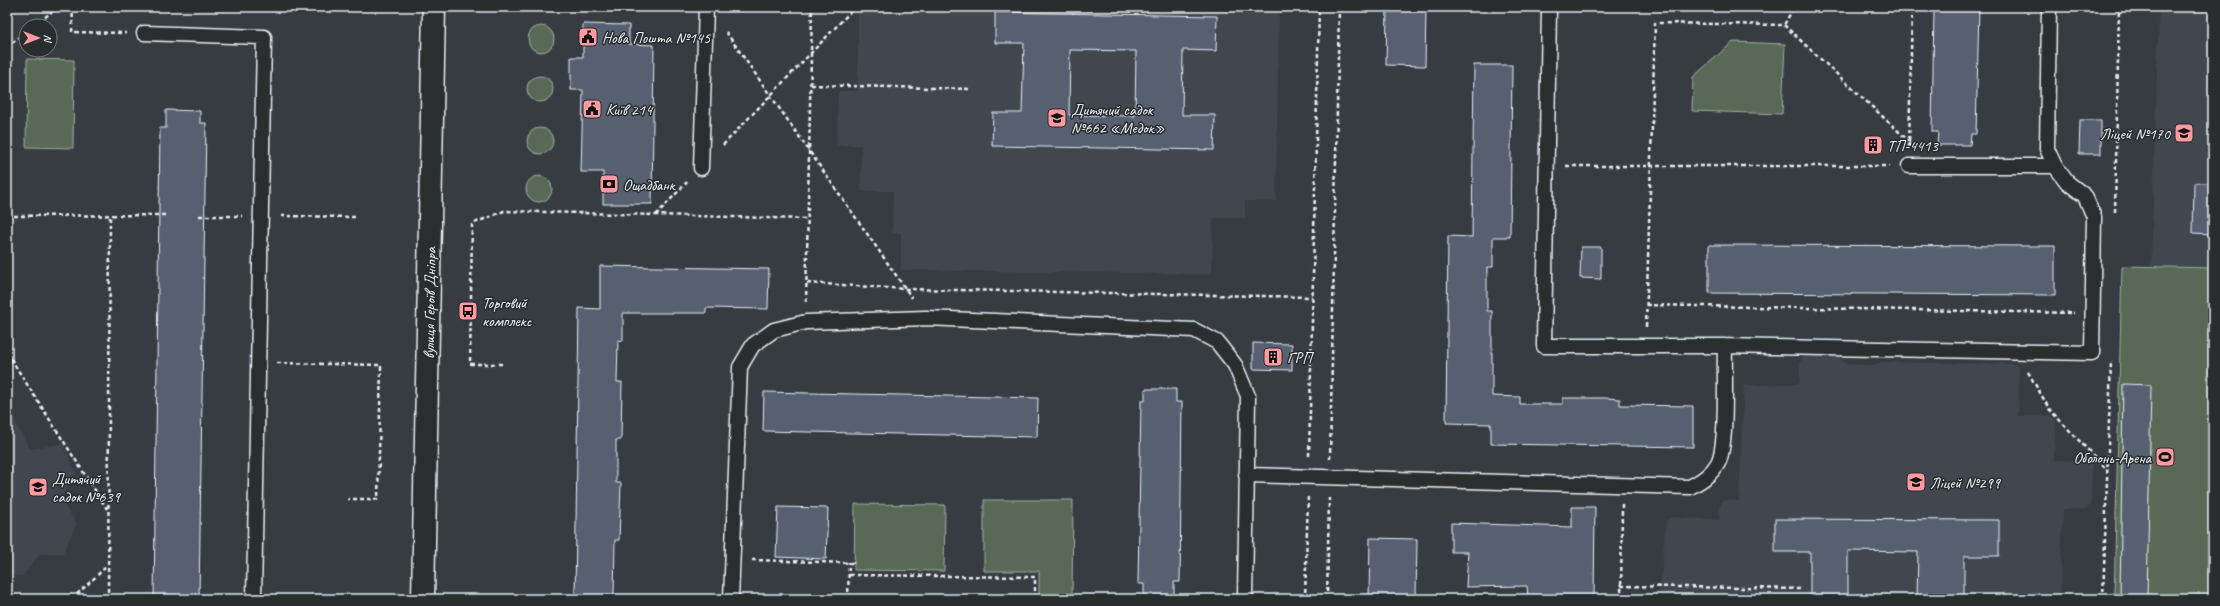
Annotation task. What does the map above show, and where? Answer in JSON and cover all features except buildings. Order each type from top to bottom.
[{"type":"main road","name":"вулиця Героїв Дніпра","points":[[423,599],[434,7]]},
{"type":"lane","points":[[701,168],[706,7]]},
{"type":"lane","points":[[1549,7],[1548,166],[1544,346],[1725,346],[2092,353],[2094,217],[2085,196],[2067,182],[2055,166],[2047,149],[2049,7]]},
{"type":"lane","points":[[144,33],[264,37],[254,599]]},
{"type":"lane","points":[[1909,166],[2055,166]]},
{"type":"lane","points":[[731,599],[740,367],[753,345],[774,330],[806,322],[926,318],[1194,330],[1217,342],[1236,365],[1248,396],[1245,599]]},
{"type":"lane","points":[[1246,475],[1690,487],[1705,479],[1718,463],[1722,447],[1725,346]]},
{"type":"path","points":[[44,18],[58,7]]},
{"type":"path","points":[[73,7],[72,32],[144,33]]},
{"type":"path","points":[[806,322],[812,7]]},
{"type":"path","points":[[656,215],[811,51],[855,7]]},
{"type":"path","points":[[1305,599],[1319,7]]},
{"type":"path","points":[[1327,599],[1339,7]]},
{"type":"path","points":[[1784,25],[1794,7]]},
{"type":"path","points":[[1548,166],[1909,166],[1912,7]]},
{"type":"path","points":[[1645,345],[1655,23],[1784,25],[1910,142]]},
{"type":"path","points":[[721,26],[810,150],[926,318]]},
{"type":"path","points":[[7,47],[18,38]]},
{"type":"path","points":[[811,85],[972,89]]},
{"type":"path","points":[[502,364],[470,364],[472,224],[504,211],[808,219]]},
{"type":"path","points":[[7,216],[165,215]]},
{"type":"path","points":[[108,599],[110,216]]},
{"type":"path","points":[[807,283],[906,289],[1312,297]]},
{"type":"path","points":[[1646,305],[2093,314]]},
{"type":"path","points":[[2018,352],[2050,410],[2108,471]]},
{"type":"path","points":[[7,353],[108,510]]},
{"type":"path","points":[[258,363],[381,365],[378,499],[348,499]]},
{"type":"path","points":[[1621,599],[1622,486]]},
{"type":"path","points":[[732,560],[854,563]]},
{"type":"path","points":[[848,599],[849,562]]},
{"type":"path","points":[[72,599],[108,566]]},
{"type":"path","points":[[849,575],[1036,576],[1035,599]]},
{"type":"path","points":[[1621,586],[1803,589]]},
{"type":"shaded area","name":"Дитячий садок №662 «Медок»","points":[[926,7],[1279,7],[1276,201],[1245,201],[1245,218],[1213,218],[1212,274],[901,270],[901,233],[892,233],[893,191],[861,191],[861,145],[837,145],[838,91],[858,91],[858,9],[926,10]]},
{"type":"shaded area","name":"Ліцей №170","points":[[2159,7],[2213,7],[2213,268],[2151,266]]},
{"type":"shaded area","name":"Ліцей №299","points":[[1805,354],[1837,354],[1846,364],[1875,366],[1880,362],[2015,364],[2019,368],[2018,416],[2051,416],[2056,421],[2054,460],[2087,461],[2092,464],[2091,505],[2086,509],[2063,509],[2060,599],[1659,599],[1666,521],[1672,517],[1719,520],[1720,506],[1724,500],[1739,501],[1744,385],[1800,384],[1800,362]]},
{"type":"shaded area","name":"Дитячий садок №639","points":[[7,372],[9,374],[16,424],[30,449],[62,444],[76,473],[60,500],[77,523],[63,553],[40,554],[22,576],[7,576]]},
{"type":"green space","points":[[541,26],[550,30],[554,39],[550,48],[541,52],[532,48],[528,39],[532,30]]},
{"type":"green space","points":[[1733,42],[1785,44],[1782,114],[1692,111],[1693,77]]},
{"type":"green space","points":[[27,59],[74,60],[73,148],[26,147]]},
{"type":"green space","points":[[540,76],[549,80],[553,89],[549,98],[540,102],[531,98],[527,89],[531,80]]},
{"type":"green space","points":[[540,128],[549,132],[553,141],[549,150],[540,154],[531,150],[527,141],[531,132]]},
{"type":"green space","points":[[539,176],[548,180],[552,189],[548,198],[539,202],[530,198],[526,189],[530,180]]},
{"type":"green space","name":"Оболонь-Арена","points":[[2122,266],[2213,268],[2213,599],[2114,599]]},
{"type":"green space","points":[[984,500],[1073,500],[1072,599],[1039,599],[1039,571],[984,571]]},
{"type":"green space","points":[[855,504],[945,505],[944,571],[854,570]]},
{"type":"place","name":"Нова Пошта №145","points":[[588,37]]},
{"type":"place","name":"Київ 214","points":[[592,109]]},
{"type":"place","name":"Дитячий садок №662 «Медок»","points":[[1057,118]]},
{"type":"place","name":"Ліцей №170","points":[[2184,133]]},
{"type":"place","name":"ТП-4413","points":[[1873,145]]},
{"type":"place","name":"Ощадбанк","points":[[609,184]]},
{"type":"place","name":"Торговий комплекс","points":[[468,311]]},
{"type":"place","name":"ГРП","points":[[1273,357]]},
{"type":"place","name":"Оболонь-Арена","points":[[2165,457]]},
{"type":"place","name":"Ліцей №299","points":[[1916,482]]},
{"type":"place","name":"Дитячий садок №639","points":[[38,487]]}]
